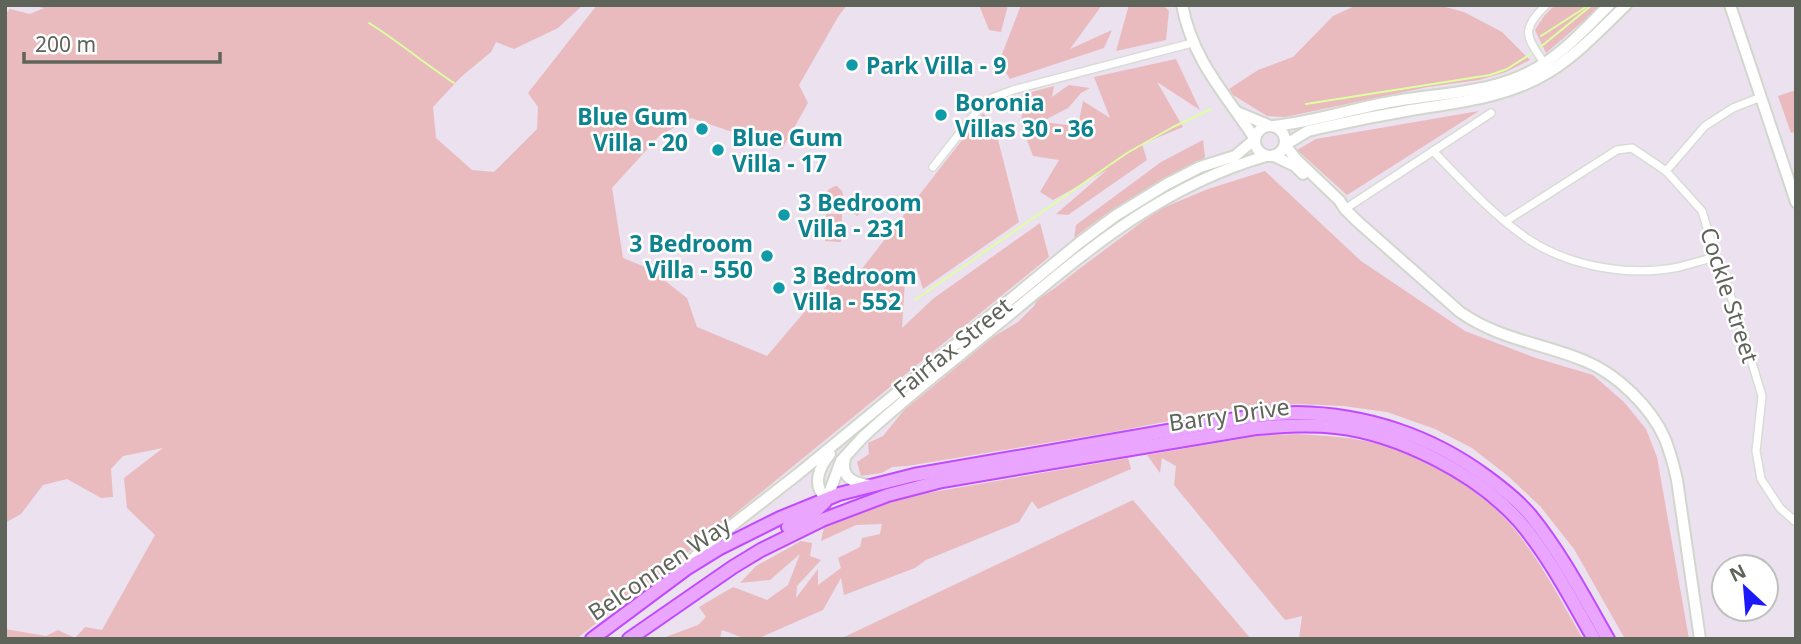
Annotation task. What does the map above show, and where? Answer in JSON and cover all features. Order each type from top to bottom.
[{"type":"main road","points":[[1182,5],[1192,43],[1206,69],[1255,139],[1259,151],[1295,166],[1334,205],[1345,209]]},
{"type":"main road","points":[[1270,156],[1281,152],[1285,145],[1308,131],[1518,89],[1609,5]]},
{"type":"main road","points":[[1255,139],[1258,131],[1271,125],[1296,124],[1411,98],[1484,89],[1515,79],[1544,64],[1567,59],[1626,5]]},
{"type":"main road","points":[[1730,5],[1796,202]]},
{"type":"main road","points":[[1237,112],[1284,133],[1285,145],[1297,160],[1345,209],[1476,323],[1508,337],[1586,361],[1609,373],[1642,403],[1664,436],[1677,480],[1700,639]]},
{"type":"main road","name":"Fairfax Street","points":[[666,583],[721,534],[1079,243],[1115,216],[1187,172],[1235,156],[1255,139]]},
{"type":"main road","name":"Fairfax Street","points":[[827,499],[836,470],[847,452],[872,428],[1073,262],[1120,226],[1192,184],[1248,161],[1270,156]]},
{"type":"main road","name":"Barry Drive","points":[[827,499],[872,485],[949,468],[1254,416],[1296,413],[1341,416],[1389,426],[1435,444],[1464,460],[1503,489],[1530,514],[1564,562],[1608,639]]},
{"type":"main road","name":"Barry Drive","points":[[791,534],[888,495],[942,481],[1256,428],[1297,425],[1338,427],[1385,437],[1425,453],[1489,494],[1519,521],[1554,569],[1594,639]]},
{"type":"main road","points":[[848,433],[829,454],[820,470],[818,477],[822,495],[833,503],[843,504],[888,495]]},
{"type":"main road","points":[[847,452],[844,466],[847,476],[855,482],[872,485]]},
{"type":"main road","points":[[628,639],[716,570],[752,546],[812,514],[827,499]]},
{"type":"main road","name":"Belconnen Way","points":[[592,639],[703,558],[780,517],[827,499]]},
{"type":"main road","name":"Belconnen Way","points":[[628,639],[733,567],[791,534]]},
{"type":"street","points":[[1544,64],[1527,37],[1528,27],[1546,5]]},
{"type":"street","points":[[933,167],[982,105],[992,98],[1013,90],[1192,43]]},
{"type":"street","points":[[1666,171],[1705,126],[1733,108],[1761,97]]},
{"type":"street","points":[[1345,209],[1491,113]]},
{"type":"street","name":"Cockle Street","points":[[1506,221],[1617,150],[1632,148],[1666,171],[1702,211],[1762,396],[1756,451],[1761,479],[1780,509],[1796,522]]},
{"type":"street","points":[[1433,151],[1470,189],[1529,240],[1588,266],[1629,271],[1677,267],[1716,257]]},
{"type":"shaded area","points":[[29,5],[583,5],[558,28],[514,49],[496,42],[491,52],[461,77],[433,107],[436,138],[472,170],[494,172],[537,129],[538,107],[528,93],[597,5],[847,5],[799,85],[808,103],[782,149],[691,118],[659,136],[612,188],[623,258],[650,269],[687,298],[697,327],[767,356],[840,270],[861,270],[983,113],[994,124],[1019,222],[923,289],[916,267],[905,281],[902,328],[934,298],[1040,223],[1049,257],[676,562],[576,639],[5,639],[5,629],[46,636],[58,630],[75,638],[85,627],[102,630],[155,535],[127,508],[124,478],[163,448],[123,456],[111,469],[113,497],[101,498],[67,479],[43,485],[21,514],[5,523],[5,14],[10,9],[30,14],[44,8]]},
{"type":"shaded area","points":[[979,5],[1008,5],[1001,32],[989,30]]},
{"type":"shaded area","points":[[1021,5],[1102,5],[1070,49],[1112,30],[1104,48],[1010,79],[999,62]]},
{"type":"shaded area","points":[[1129,5],[1163,5],[1169,11],[1166,40],[1116,51]]},
{"type":"shaded area","points":[[1357,5],[1438,5],[1464,12],[1502,32],[1530,60],[1506,72],[1479,80],[1428,87],[1285,117],[1267,116],[1233,95],[1229,89],[1258,70],[1293,57],[1333,16]]},
{"type":"shaded area","points":[[1555,5],[1602,5],[1546,53],[1535,30]]},
{"type":"shaded area","points":[[1176,59],[1200,110],[1157,82],[1183,127],[1142,144],[1147,160],[1068,215],[1056,214],[1107,170],[1053,200],[1040,192],[1059,160],[1033,156],[1021,124],[1024,94],[1054,86],[1052,97],[1069,85],[1090,88],[1081,93],[1068,108],[1041,122],[1078,126],[1083,101],[1110,118],[1094,77]]},
{"type":"shaded area","points":[[1796,90],[1796,131],[1791,133],[1778,96]]},
{"type":"shaded area","points":[[1479,111],[1347,195],[1297,150],[1316,139]]},
{"type":"shaded area","points":[[1203,140],[1205,157],[1202,160],[1120,205],[1074,238],[1076,225],[1161,162]]},
{"type":"shaded area","points":[[1265,171],[1361,261],[1465,331],[1536,358],[1593,375],[1624,402],[1646,429],[1657,457],[1689,639],[1625,639],[1574,549],[1540,506],[1472,448],[1435,429],[1387,412],[1298,404],[1236,408],[1113,432],[892,467],[882,473],[861,476],[857,462],[869,454],[868,443],[883,436],[904,410],[993,337],[1018,322],[1037,300],[1158,210],[1208,189]]},
{"type":"shaded area","points":[[835,186],[842,191],[844,202],[820,211],[828,190]]},
{"type":"shaded area","points":[[857,197],[867,208],[857,216],[847,206]]},
{"type":"shaded area","points":[[826,214],[842,214],[841,242],[825,241]]},
{"type":"shaded area","points":[[1298,434],[1372,442],[1400,450],[1470,488],[1500,513],[1522,539],[1583,639],[1299,639],[1302,616],[1285,620],[1174,485],[1176,466],[1162,458],[1160,473],[1147,455],[1257,436]]},
{"type":"shaded area","points":[[1128,458],[1131,469],[1038,509],[1032,501],[1019,522],[926,560],[915,568],[844,595],[841,578],[823,610],[757,639],[746,639],[722,630],[720,639],[660,639],[698,625],[706,617],[699,607],[733,587],[767,600],[788,585],[800,554],[770,580],[740,583],[756,566],[801,541],[812,543],[810,556],[821,560],[797,586],[796,598],[818,569],[818,585],[841,568],[838,558],[860,547],[862,538],[880,534],[882,524],[856,525],[821,541],[824,527],[886,503],[916,495]]},
{"type":"shaded area","points":[[1133,500],[1251,639],[840,639]]},
{"type":"waterway","points":[[1541,36],[1589,5]]},
{"type":"waterway","points":[[1538,49],[1592,5]]},
{"type":"waterway","points":[[369,23],[454,83]]},
{"type":"waterway","points":[[1306,104],[1490,75],[1507,69],[1534,52]]},
{"type":"waterway","points":[[915,300],[1127,153],[1211,109]]},
{"type":"place","name":"Park Villa - 9","points":[[852,65]]},
{"type":"place","name":"Boronia Villas 30 - 36","points":[[941,115]]},
{"type":"place","name":"Blue Gum Villa - 20","points":[[702,129]]},
{"type":"place","name":"Blue Gum Villa - 17","points":[[718,150]]},
{"type":"place","name":"3 Bedroom Villa - 231","points":[[784,215]]},
{"type":"place","name":"3 Bedroom Villa - 550","points":[[767,256]]},
{"type":"place","name":"3 Bedroom Villa - 552","points":[[779,288]]}]
